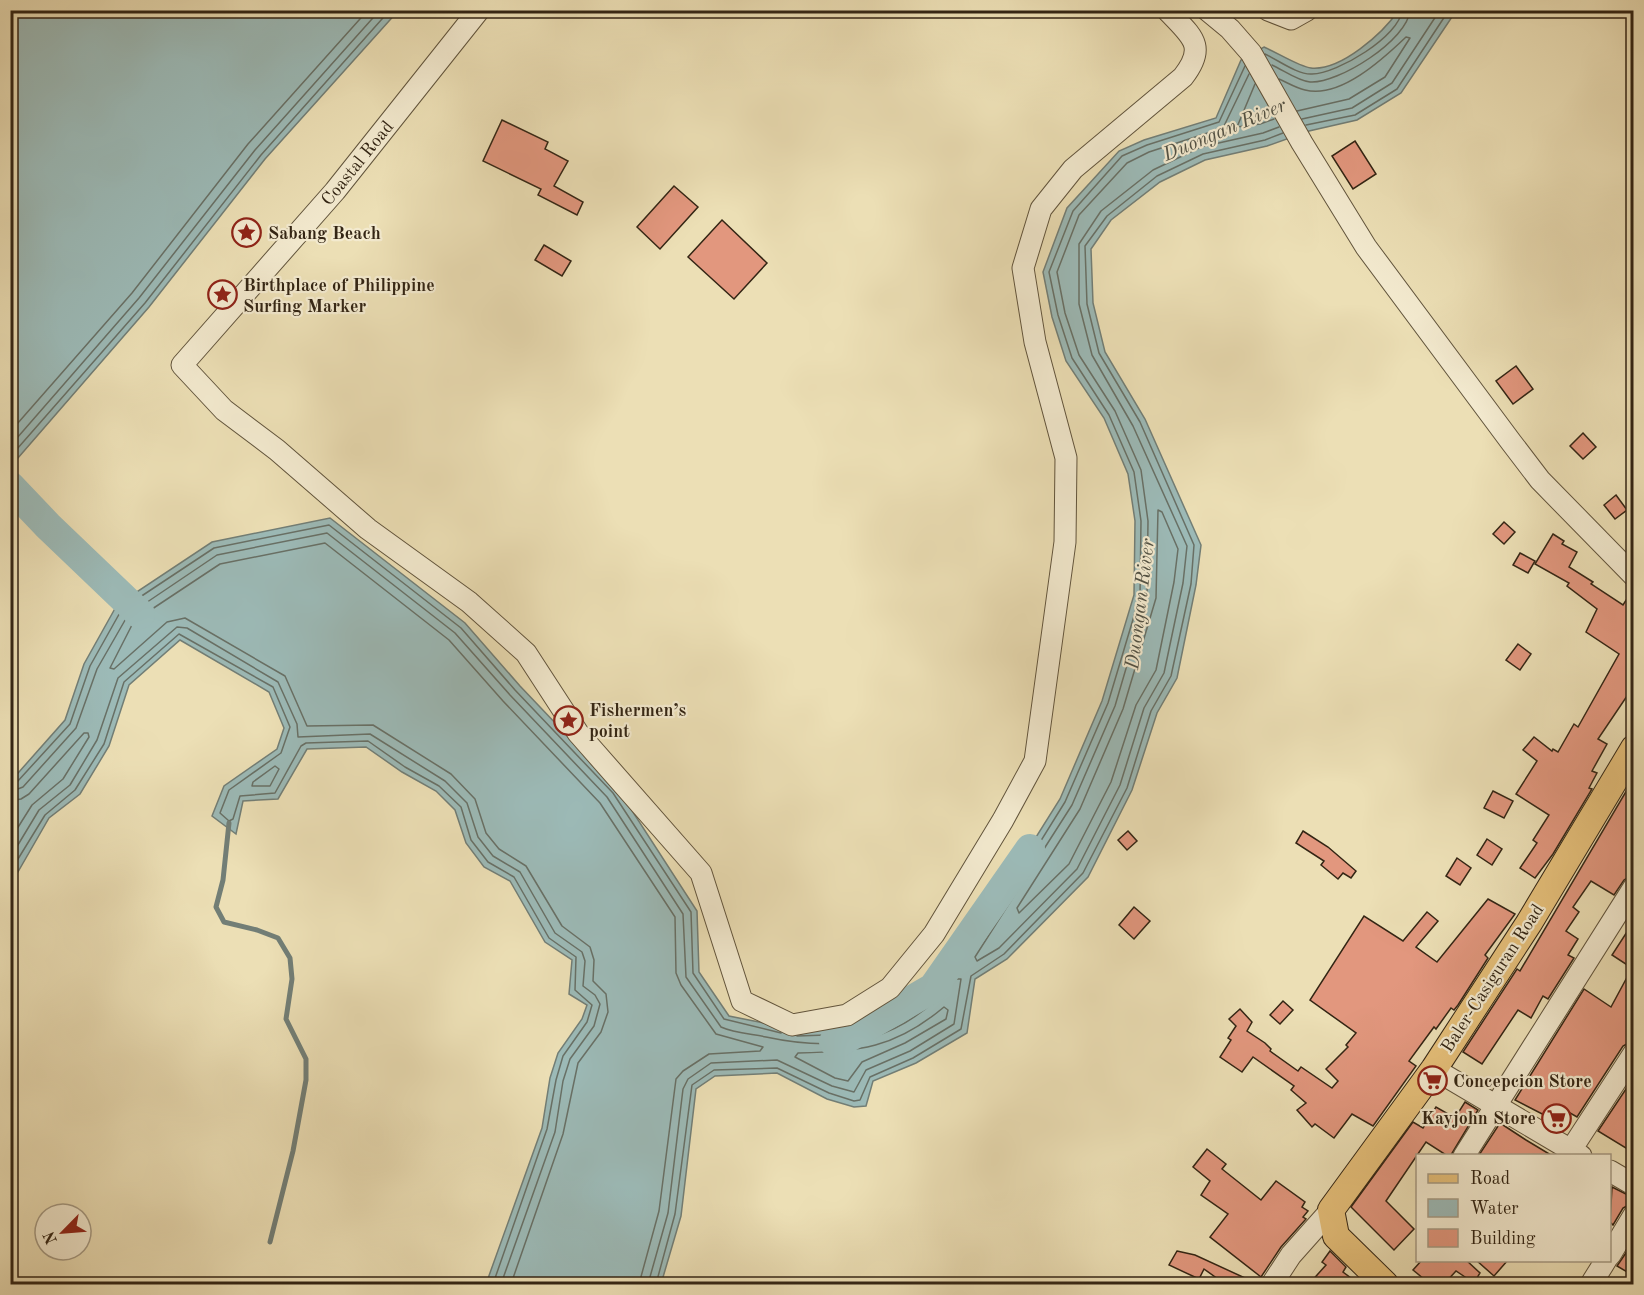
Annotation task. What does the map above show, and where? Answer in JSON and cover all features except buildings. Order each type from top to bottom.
[{"type":"main road","name":"Baler-Casiguran Road","points":[[1331,1210],[1434,1069],[1529,923],[1634,748]]},
{"type":"main road","points":[[1331,1210],[1336,1236],[1385,1284]]},
{"type":"street","name":"Coastal Road","points":[[479,10],[335,191],[182,364],[224,410],[277,450],[368,529],[469,602],[526,653],[578,733],[701,873],[742,1000],[792,1025],[847,1015],[890,988],[934,934],[1003,820],[1035,761],[1065,542],[1066,458],[1035,342],[1023,268],[1041,209],[1073,169],[1183,77],[1195,61],[1194,40],[1167,10]]},
{"type":"street","points":[[1207,10],[1251,53],[1302,143],[1366,247],[1511,442],[1540,480],[1634,576]]},
{"type":"street","points":[[1268,10],[1291,19],[1307,10]]},
{"type":"street","points":[[1465,1154],[1634,887]]},
{"type":"street","points":[[1434,1069],[1573,1154],[1634,1053]]},
{"type":"street","points":[[1611,1172],[1634,1185]]},
{"type":"street","points":[[1272,1284],[1291,1255],[1331,1210]]},
{"type":"street","points":[[1611,1253],[1634,1215]]},
{"type":"street","points":[[1591,1284],[1605,1262]]},
{"type":"water","points":[[11,10],[398,11],[265,159],[149,307],[11,466]]},
{"type":"water","points":[[1398,11],[1456,11],[1401,93],[1357,120],[1309,131],[1267,146],[1205,160],[1160,182],[1111,220],[1091,249],[1093,303],[1105,352],[1145,419],[1201,545],[1196,585],[1177,678],[1157,713],[1132,790],[1088,877],[1007,959],[975,979],[967,1033],[916,1063],[873,1081],[866,1106],[854,1107],[827,1099],[777,1073],[715,1076],[696,1089],[681,1216],[661,1284],[486,1284],[542,1128],[550,1078],[558,1053],[582,1019],[587,1005],[569,994],[572,960],[545,942],[510,881],[484,867],[466,843],[455,810],[436,791],[402,772],[366,747],[307,749],[278,799],[243,801],[236,834],[212,816],[224,786],[277,749],[284,728],[269,692],[180,640],[129,685],[109,746],[80,794],[49,818],[11,884],[11,781],[65,720],[84,664],[117,605],[212,542],[330,518],[465,623],[520,686],[618,789],[697,911],[699,972],[729,1016],[798,1030],[855,1028],[885,1020],[926,993],[972,939],[1060,799],[1102,701],[1134,595],[1135,521],[1128,474],[1104,418],[1066,361],[1052,317],[1043,272],[1067,208],[1119,151],[1144,140],[1216,118],[1241,60],[1264,47],[1306,67],[1323,67],[1348,57],[1360,49],[1382,30]]},
{"type":"waterway","points":[[10,486],[48,526],[140,614]]},
{"type":"waterway","points":[[229,823],[223,880],[216,907],[224,922],[278,938],[290,958],[292,979],[286,1019],[306,1059],[306,1080],[293,1151],[270,1242]]},
{"type":"waterway","name":"Duongan River","points":[[834,1042],[840,1042],[933,988],[1030,849]]},
{"type":"place","name":"Sabang Beach","points":[[247,233]]},
{"type":"place","name":"Birthplace of Philippine Surfing Marker","points":[[222,295]]},
{"type":"place","name":"Fishermen’s point","points":[[568,720]]},
{"type":"place","name":"Concepcion Store","points":[[1432,1081]]},
{"type":"place","name":"Kayjohn Store","points":[[1557,1118]]}]
